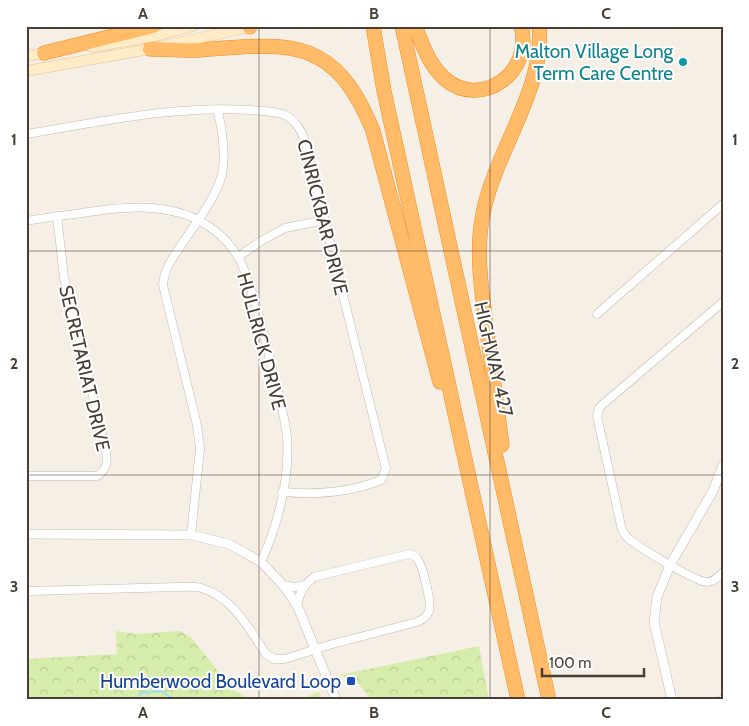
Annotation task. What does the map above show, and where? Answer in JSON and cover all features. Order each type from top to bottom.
[{"type":"highway","points":[[44,53],[153,26]]},
{"type":"highway","name":"HIGHWAY 427","points":[[402,26],[549,700]]},
{"type":"highway","points":[[415,26],[428,58],[434,68],[447,81],[459,88],[482,89],[492,86],[514,71],[520,59],[523,44],[521,26]]},
{"type":"highway","points":[[514,535],[480,278],[479,244],[482,215],[492,177],[511,139],[531,84],[540,47],[539,26]]},
{"type":"highway","points":[[372,27],[384,91],[518,700]]},
{"type":"highway","points":[[150,49],[197,50],[264,45],[302,50],[316,56],[332,67],[357,96],[372,131],[456,443],[470,482]]},
{"type":"main road","points":[[26,56],[128,41],[193,26]]},
{"type":"main road","points":[[26,71],[150,49],[251,27]]},
{"type":"street","name":"CINRICKBAR DRIVE","points":[[26,134],[143,116],[217,109],[274,112],[286,115],[300,128],[305,141],[386,469],[381,480],[332,493],[282,492]]},
{"type":"street","points":[[191,535],[200,449],[197,425],[163,285],[164,275],[170,261],[214,194],[222,173],[223,156],[220,120],[217,109]]},
{"type":"street","points":[[597,314],[723,204]]},
{"type":"street","name":"HULLRICK DRIVE","points":[[26,222],[57,216],[146,207],[182,213],[198,220],[215,230],[238,257],[258,309],[287,437],[286,467],[282,492],[273,535],[261,562]]},
{"type":"street","name":"SECRETARIAT DRIVE","points":[[26,476],[98,476],[105,471],[106,467],[106,445],[64,277],[57,216]]},
{"type":"street","points":[[238,257],[261,241],[285,228],[324,220]]},
{"type":"street","points":[[723,302],[599,408],[598,421],[622,530],[630,540],[701,581],[716,580],[723,572]]},
{"type":"street","points":[[672,700],[654,622],[657,597],[670,564],[713,491],[723,465]]},
{"type":"street","points":[[26,534],[191,535],[229,544],[261,562],[283,585],[297,605],[336,700]]},
{"type":"street","points":[[26,590],[200,588],[228,603],[241,616],[266,654],[271,658],[285,659],[421,620],[428,612],[430,604],[420,564],[414,556],[409,554],[314,577],[300,592],[297,605]]},
{"type":"street","points":[[283,585],[294,587],[305,585]]},
{"type":"green space","points":[[116,631],[135,634],[180,631],[191,637],[233,690],[253,700],[26,700],[26,659],[117,654]]},
{"type":"green space","points":[[479,646],[489,700],[371,700],[360,685],[340,675]]},
{"type":"green space","points":[[319,692],[322,700],[296,700]]},
{"type":"waterway","points":[[137,700],[141,693],[161,691],[175,700]]},
{"type":"place","name":"Malton Village Long Term Care Centre","points":[[683,62]]},
{"type":"place","name":"Humberwood Boulevard Loop","points":[[351,681]]}]
